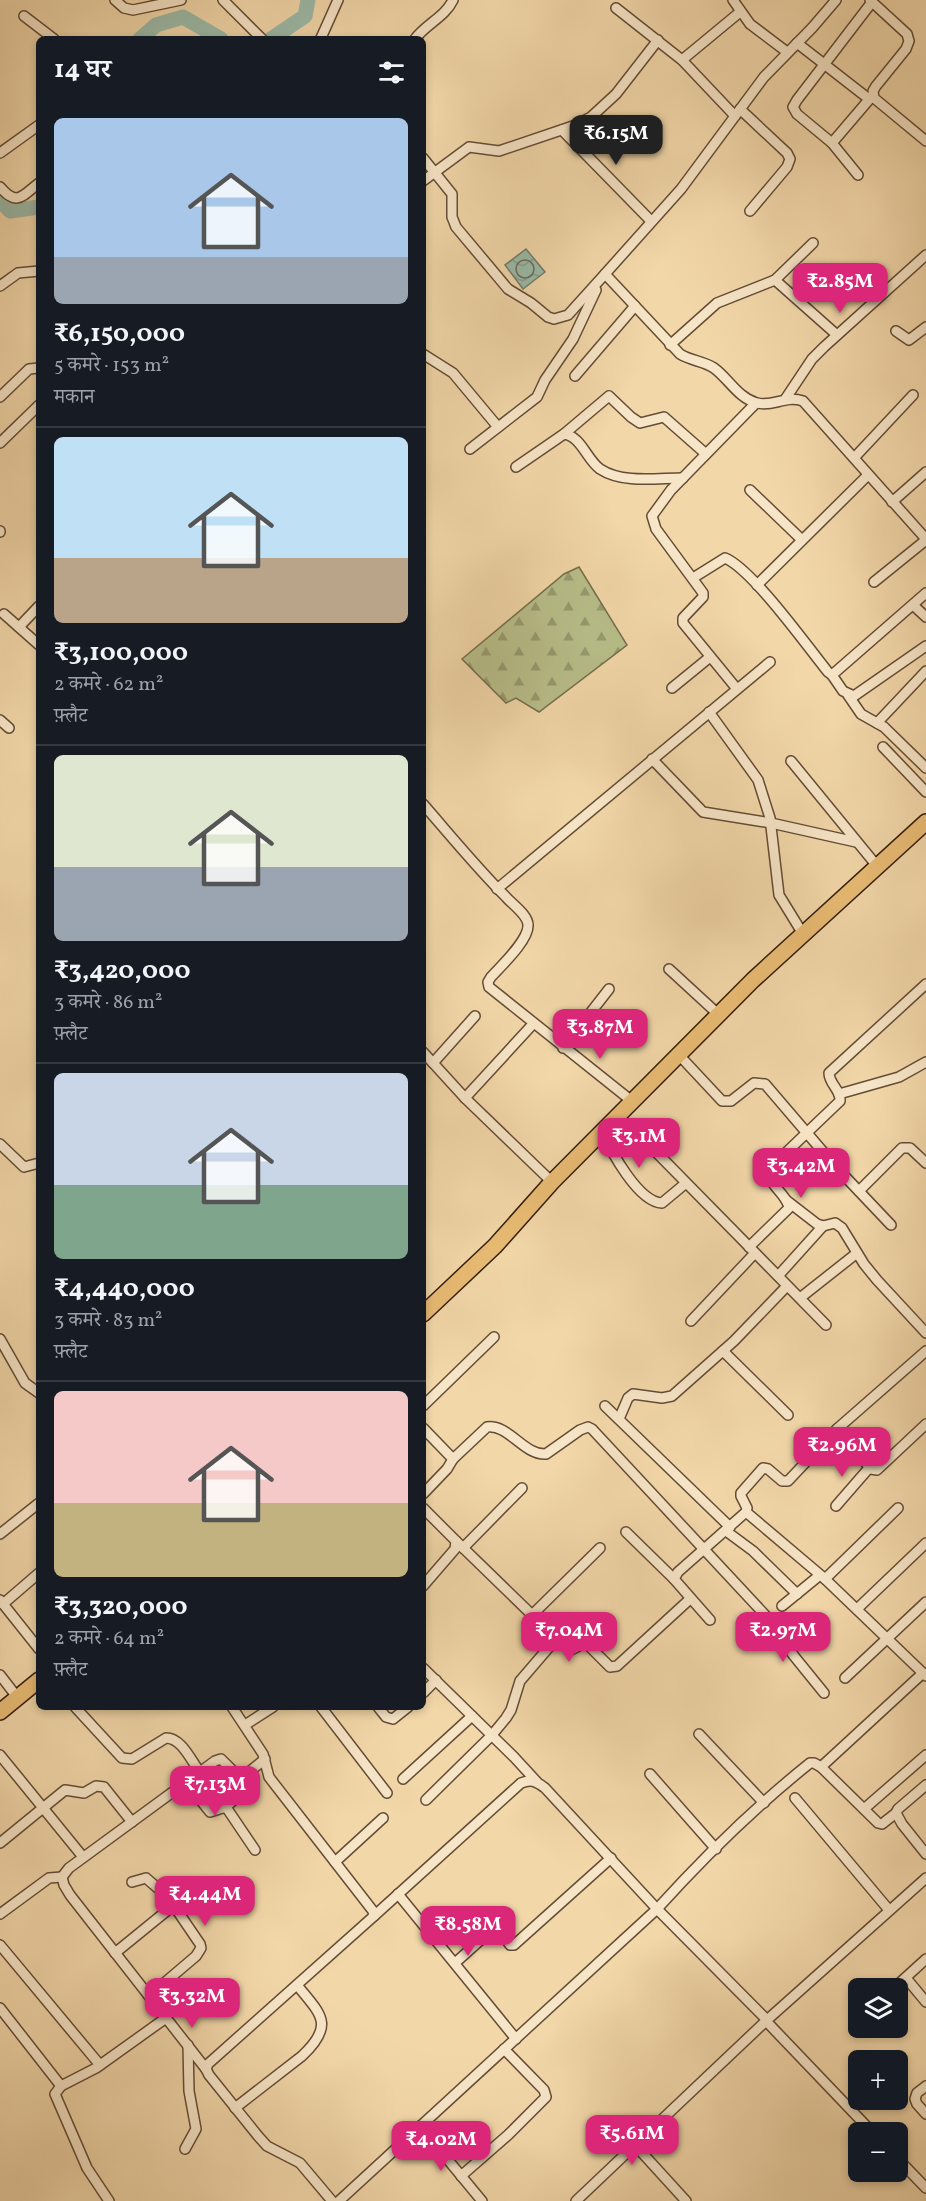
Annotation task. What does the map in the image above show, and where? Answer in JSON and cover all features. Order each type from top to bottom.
[{"type":"main road","points":[[426,1311],[495,1246],[552,1182],[719,1015],[803,934],[926,822]]},
{"type":"main road","points":[[0,1712],[36,1682]]},
{"type":"street","points":[[115,0],[124,8],[133,10],[181,0]]},
{"type":"street","points":[[223,0],[259,36]]},
{"type":"street","points":[[323,36],[338,0]]},
{"type":"street","points":[[418,36],[445,12],[453,0]]},
{"type":"street","points":[[733,0],[750,24],[787,52]]},
{"type":"street","points":[[426,162],[452,194],[452,217],[456,227],[508,289],[548,317],[554,319],[568,315],[681,189],[764,77],[836,0]]},
{"type":"street","points":[[832,143],[871,97],[876,86],[906,49],[909,41],[907,34],[871,1],[794,108],[797,114],[832,143],[858,175]]},
{"type":"street","points":[[616,8],[682,60],[787,153],[790,159],[787,167],[750,212]]},
{"type":"street","points":[[682,60],[740,12]]},
{"type":"street","points":[[24,16],[50,36]]},
{"type":"street","points":[[426,179],[469,147],[499,151],[562,130],[591,117],[616,94],[658,40]]},
{"type":"street","points":[[797,43],[877,101],[926,141]]},
{"type":"street","points":[[0,153],[36,128]]},
{"type":"street","points":[[562,130],[651,221]]},
{"type":"street","points":[[0,187],[14,199],[20,198],[36,185]]},
{"type":"street","points":[[670,345],[717,303],[775,280],[813,243]]},
{"type":"street","points":[[786,398],[812,359],[926,255]]},
{"type":"street","points":[[0,286],[18,273],[36,271]]},
{"type":"street","points":[[605,274],[670,345],[687,359],[712,366],[736,390],[756,403],[766,404],[786,398],[802,401],[926,539],[874,582]]},
{"type":"street","points":[[775,280],[837,335]]},
{"type":"street","points":[[470,449],[537,397],[545,380],[573,339],[595,294],[596,285]]},
{"type":"street","points":[[575,376],[635,306]]},
{"type":"street","points":[[896,331],[909,340],[926,327]]},
{"type":"street","points":[[426,356],[453,372],[498,427]]},
{"type":"street","points":[[0,397],[29,369],[36,368]]},
{"type":"street","points":[[854,458],[913,395]]},
{"type":"street","points":[[516,467],[564,434],[609,396],[640,423],[660,416],[664,417],[706,454]]},
{"type":"street","points":[[737,689],[682,622],[683,618],[703,597],[703,593],[656,529],[652,516],[683,478],[756,403]]},
{"type":"street","points":[[0,443],[36,408]]},
{"type":"street","points":[[564,434],[571,436],[600,469],[616,476],[633,479],[683,478]]},
{"type":"street","points":[[892,502],[926,472]]},
{"type":"street","points":[[757,585],[868,475]]},
{"type":"street","points":[[750,490],[802,540]]},
{"type":"street","points":[[693,578],[725,558],[735,562],[832,675],[861,714],[884,727],[926,768]]},
{"type":"street","points":[[832,675],[926,593]]},
{"type":"street","points":[[913,605],[926,617]]},
{"type":"street","points":[[20,627],[36,609]]},
{"type":"street","points":[[4,614],[36,642]]},
{"type":"street","points":[[848,695],[854,696],[859,693],[926,646]]},
{"type":"street","points":[[672,688],[710,657]]},
{"type":"street","points":[[497,889],[770,662]]},
{"type":"street","points":[[877,723],[926,670]]},
{"type":"street","points":[[709,712],[758,780],[771,823],[779,895],[803,934]]},
{"type":"street","points":[[0,720],[9,728]]},
{"type":"street","points":[[883,747],[926,792]]},
{"type":"street","points":[[652,759],[703,812],[771,823],[856,842]]},
{"type":"street","points":[[792,761],[877,866]]},
{"type":"street","points":[[426,807],[528,923],[528,932],[491,977],[488,982],[489,987],[633,1102]]},
{"type":"street","points":[[669,969],[719,1015]]},
{"type":"street","points":[[691,1321],[786,1213],[789,1204],[769,1178],[768,1172],[837,1105],[841,1098],[828,1077],[831,1070],[926,984]]},
{"type":"street","points":[[563,1048],[609,989]]},
{"type":"street","points":[[433,1063],[475,1016]]},
{"type":"street","points":[[465,1098],[533,1024]]},
{"type":"street","points":[[426,1055],[465,1098],[552,1182]]},
{"type":"street","points":[[679,1055],[722,1101],[731,1101],[754,1083],[765,1084],[891,1225]]},
{"type":"street","points":[[839,1094],[899,1077],[926,1062]]},
{"type":"street","points":[[617,1116],[826,1325]]},
{"type":"street","points":[[602,1131],[626,1173],[654,1201],[662,1203],[686,1183]]},
{"type":"street","points":[[0,1144],[24,1167],[36,1164]]},
{"type":"street","points":[[859,1191],[902,1148],[910,1148],[926,1163]]},
{"type":"street","points":[[786,1200],[817,1224],[823,1226],[835,1223],[838,1225],[887,1292],[926,1333]]},
{"type":"street","points":[[778,1276],[823,1226]]},
{"type":"street","points":[[800,1298],[857,1253]]},
{"type":"street","points":[[619,1419],[628,1398],[633,1394],[668,1398],[723,1350],[787,1286]]},
{"type":"street","points":[[426,1403],[494,1337]]},
{"type":"street","points":[[0,1339],[25,1383],[36,1391]]},
{"type":"street","points":[[723,1350],[788,1415]]},
{"type":"street","points":[[674,1579],[678,1572],[746,1512],[747,1508],[741,1493],[763,1468],[768,1469],[782,1481],[788,1481],[837,1429],[926,1351]]},
{"type":"street","points":[[605,1406],[728,1529],[797,1594]]},
{"type":"street","points":[[837,1429],[869,1468],[877,1470],[926,1424]]},
{"type":"street","points":[[426,1491],[447,1469],[453,1459],[487,1427],[497,1428],[529,1449],[542,1454],[546,1454],[580,1430],[588,1427],[592,1429],[766,1616],[824,1693]]},
{"type":"street","points":[[426,1431],[453,1459]]},
{"type":"street","points":[[836,1506],[869,1468]]},
{"type":"street","points":[[426,1583],[459,1545],[522,1488]]},
{"type":"street","points":[[0,1534],[36,1505]]},
{"type":"street","points":[[782,1606],[822,1577],[898,1508]]},
{"type":"street","points":[[426,1511],[556,1639],[571,1650],[587,1644],[606,1664],[613,1667],[690,1599]]},
{"type":"street","points":[[746,1512],[822,1577],[925,1674],[821,1767]]},
{"type":"street","points":[[626,1532],[674,1579],[710,1620]]},
{"type":"street","points":[[857,1609],[926,1543]]},
{"type":"street","points":[[532,1615],[600,1548]]},
{"type":"street","points":[[36,1575],[2,1602],[36,1645]]},
{"type":"street","points":[[845,1678],[926,1602]]},
{"type":"street","points":[[426,1800],[492,1735],[511,1710],[520,1681],[556,1639]]},
{"type":"street","points":[[426,1671],[492,1735],[611,1858],[657,1909],[862,2122]]},
{"type":"street","points":[[0,1676],[17,1697]]},
{"type":"street","points":[[426,1690],[436,1680]]},
{"type":"street","points":[[78,1710],[122,1758],[132,1759],[170,1737],[179,1743],[200,1772]]},
{"type":"street","points":[[234,1710],[265,1759],[266,1773],[269,1778],[374,1916]]},
{"type":"street","points":[[245,1725],[268,1710]]},
{"type":"street","points":[[323,1710],[387,1793]]},
{"type":"street","points":[[380,1710],[386,1717],[393,1719],[404,1710]]},
{"type":"street","points":[[403,1779],[472,1716]]},
{"type":"street","points":[[699,1734],[764,1803]]},
{"type":"street","points":[[0,1755],[83,1857]]},
{"type":"street","points":[[864,1809],[926,1755]]},
{"type":"street","points":[[186,1782],[210,1812],[226,1807],[237,1797],[243,1777],[265,1759]]},
{"type":"street","points":[[243,1777],[238,1776],[221,1760],[200,1772],[83,1857],[62,1877],[70,1895],[235,2108],[267,2146],[300,2163],[332,2201]]},
{"type":"street","points":[[339,2201],[657,1909],[691,1872],[810,1763],[821,1767],[880,1824],[896,1813],[926,1785]]},
{"type":"street","points":[[650,1774],[716,1849]]},
{"type":"street","points":[[206,2069],[208,2064],[521,1783],[529,1780],[537,1782]]},
{"type":"street","points":[[0,1843],[65,1790],[84,1793],[100,1785],[111,1794],[132,1822]]},
{"type":"street","points":[[795,1798],[890,1910]]},
{"type":"street","points":[[226,1807],[255,1850]]},
{"type":"street","points":[[896,1813],[926,1854]]},
{"type":"street","points":[[334,1862],[383,1818]]},
{"type":"street","points":[[455,1963],[495,1927],[510,1945],[514,1945],[611,1858]]},
{"type":"street","points":[[0,1914],[49,1878],[62,1877]]},
{"type":"street","points":[[576,2201],[766,2021],[926,1878]]},
{"type":"street","points":[[132,1882],[140,1879],[149,1880],[163,1891],[196,1937],[201,1948],[196,1956],[149,1996]]},
{"type":"street","points":[[398,1894],[516,2039]]},
{"type":"street","points":[[115,1953],[174,1905]]},
{"type":"street","points":[[0,1945],[100,2065]]},
{"type":"street","points":[[906,1978],[926,1959]]},
{"type":"street","points":[[908,1980],[926,2002]]},
{"type":"street","points":[[235,2108],[310,2049],[320,2031],[322,2020],[318,2012],[297,1985]]},
{"type":"street","points":[[0,2008],[25,2037],[61,2086]]},
{"type":"street","points":[[109,2201],[87,2168],[55,2098],[57,2089],[100,2065],[166,2018]]},
{"type":"street","points":[[184,2149],[196,2129],[189,2091],[188,2045]]},
{"type":"street","points":[[461,2176],[508,2135],[546,2097],[544,2090],[504,2049]]},
{"type":"street","points":[[926,2086],[917,2093],[915,2099],[926,2114]]},
{"type":"street","points":[[420,2126],[482,2201]]},
{"type":"street","points":[[635,2145],[686,2201]]},
{"type":"street","points":[[908,2169],[926,2188]]},
{"type":"green space","points":[[579,567],[627,645],[539,712],[516,698],[506,703],[462,659],[564,574]]},
{"type":"water","points":[[526,249],[545,272],[523,289],[505,265]]},
{"type":"waterway","points":[[275,36],[305,16],[308,0]]},
{"type":"waterway","points":[[143,36],[156,25],[183,17],[216,36]]},
{"type":"waterway","points":[[0,200],[10,211],[36,207]]}]
